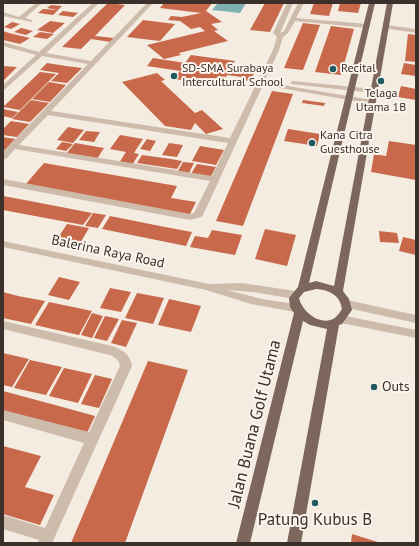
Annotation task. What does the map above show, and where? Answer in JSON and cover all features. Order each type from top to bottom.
[{"type":"main road","points":[[299,292],[316,285],[332,288],[344,298],[346,304],[344,315],[327,324],[312,322],[297,311],[294,302],[299,292],[352,88],[372,3]]},
{"type":"main road","points":[[338,292],[390,3]]},
{"type":"main road","name":"Jalan Buana Golf Utama","points":[[244,543],[297,311]]},
{"type":"main road","points":[[294,543],[337,320]]},
{"type":"street","points":[[20,19],[39,3]]},
{"type":"street","points":[[3,89],[96,3]]},
{"type":"street","points":[[3,157],[150,3]]},
{"type":"street","points":[[280,36],[276,33],[290,3]]},
{"type":"street","points":[[3,182],[194,217],[200,212],[214,179],[276,50],[280,36],[286,32],[300,3]]},
{"type":"street","points":[[3,14],[30,21]]},
{"type":"street","points":[[293,18],[367,26]]},
{"type":"street","points":[[386,27],[416,31]]},
{"type":"street","points":[[3,44],[40,54],[92,63]]},
{"type":"street","points":[[260,82],[352,88],[374,91]]},
{"type":"street","points":[[260,82],[372,102]]},
{"type":"street","points":[[45,112],[233,141]]},
{"type":"street","points":[[14,146],[214,179]]},
{"type":"street","name":"Balerina Raya Road","points":[[3,244],[208,287],[229,296],[297,311]]},
{"type":"street","name":"Balerina Raya Road","points":[[208,287],[228,285],[299,292]]},
{"type":"street","points":[[346,304],[416,319]]},
{"type":"street","points":[[337,320],[416,334]]},
{"type":"street","points":[[3,325],[112,351],[121,354],[125,359],[126,366],[47,540],[3,522]]},
{"type":"street","points":[[3,415],[92,439]]},
{"type":"water","points":[[218,3],[246,3],[240,13],[212,10]]},
{"type":"building","points":[[108,3],[125,5],[95,36],[114,38],[111,42],[91,39],[81,49],[62,47]]},
{"type":"building","points":[[164,3],[212,3],[206,11],[222,22],[211,24],[218,30],[214,31],[228,41],[179,53],[181,55],[164,59],[147,45],[205,31],[200,27],[191,29],[180,21],[168,20],[171,16],[182,17],[201,13],[160,8]]},
{"type":"building","points":[[265,3],[284,3],[270,32],[250,30]]},
{"type":"building","points":[[314,3],[333,3],[329,16],[310,14]]},
{"type":"building","points":[[340,3],[361,3],[358,13],[338,11]]},
{"type":"building","points":[[51,5],[62,6],[58,10],[47,8]]},
{"type":"building","points":[[43,9],[58,10],[53,15],[38,13]]},
{"type":"building","points":[[63,11],[78,13],[73,17],[58,15]]},
{"type":"building","points":[[143,20],[175,24],[160,41],[127,37]]},
{"type":"building","points":[[50,21],[65,23],[53,33],[37,30]]},
{"type":"building","points":[[12,22],[20,24],[11,29],[4,27]]},
{"type":"building","points":[[303,23],[320,25],[303,70],[284,68]]},
{"type":"building","points":[[331,26],[354,29],[341,75],[315,72]]},
{"type":"building","points":[[21,28],[33,31],[26,35],[14,32]]},
{"type":"building","points":[[3,31],[30,38],[20,44],[3,40]]},
{"type":"building","points":[[40,32],[54,34],[47,39],[33,37]]},
{"type":"building","points":[[408,34],[416,35],[416,62],[405,61]]},
{"type":"building","points":[[191,55],[235,61],[229,71],[245,73],[246,71],[255,72],[250,81],[241,80],[242,77],[227,75],[221,85],[174,79],[180,71],[147,66],[153,58],[185,63]]},
{"type":"building","points":[[47,63],[82,68],[67,83],[51,81],[59,73],[40,70]]},
{"type":"building","points":[[404,63],[416,65],[416,76],[401,74]]},
{"type":"building","points":[[3,66],[17,67],[3,81]]},
{"type":"building","points":[[40,72],[56,74],[20,110],[3,107]]},
{"type":"building","points":[[157,73],[165,80],[161,81],[195,113],[202,110],[223,129],[206,134],[195,123],[191,130],[165,126],[122,82]]},
{"type":"building","points":[[49,82],[66,85],[50,102],[32,99]]},
{"type":"building","points":[[401,86],[416,89],[416,100],[398,97]]},
{"type":"building","points":[[272,91],[293,94],[243,226],[216,221]]},
{"type":"building","points":[[31,100],[49,103],[30,122],[12,119]]},
{"type":"building","points":[[303,100],[325,103],[324,106],[302,103]]},
{"type":"building","points":[[3,109],[18,112],[12,118],[3,116]]},
{"type":"building","points":[[11,121],[29,124],[17,137],[3,135],[3,129]]},
{"type":"building","points":[[68,127],[84,130],[73,143],[57,140]]},
{"type":"building","points":[[288,129],[320,134],[317,146],[284,141]]},
{"type":"building","points":[[86,131],[100,132],[94,142],[79,140]]},
{"type":"building","points":[[120,135],[143,139],[134,153],[139,154],[132,165],[119,163],[126,152],[110,149]]},
{"type":"building","points":[[3,137],[15,139],[3,152]]},
{"type":"building","points":[[147,139],[156,141],[150,151],[140,149]]},
{"type":"building","points":[[389,141],[416,145],[416,180],[371,172],[374,154],[386,156]]},
{"type":"building","points":[[62,142],[73,144],[66,151],[56,149]]},
{"type":"building","points":[[75,143],[104,148],[97,159],[66,154]]},
{"type":"building","points":[[169,143],[183,145],[177,157],[162,155]]},
{"type":"building","points":[[200,146],[224,150],[216,165],[192,161]]},
{"type":"building","points":[[142,155],[182,161],[177,169],[137,163]]},
{"type":"building","points":[[183,162],[194,163],[189,173],[178,171]]},
{"type":"building","points":[[44,163],[177,186],[171,198],[196,202],[189,216],[25,185]]},
{"type":"building","points":[[197,164],[216,167],[210,178],[191,174]]},
{"type":"building","points":[[3,196],[92,213],[83,225],[3,210]]},
{"type":"building","points":[[93,213],[106,215],[98,228],[85,226]]},
{"type":"building","points":[[110,216],[192,232],[186,246],[102,229]]},
{"type":"building","points":[[67,224],[89,228],[79,245],[56,241]]},
{"type":"building","points":[[265,229],[296,235],[287,266],[255,259]]},
{"type":"building","points":[[212,230],[242,235],[235,255],[190,247],[195,236],[208,238]]},
{"type":"building","points":[[379,231],[397,233],[399,243],[380,242]]},
{"type":"building","points":[[403,237],[416,240],[416,255],[399,251]]},
{"type":"building","points":[[59,277],[80,282],[69,300],[48,295]]},
{"type":"building","points":[[110,288],[131,292],[121,312],[100,308]]},
{"type":"building","points":[[3,292],[45,301],[31,324],[3,318]]},
{"type":"building","points":[[137,293],[164,298],[153,324],[125,318]]},
{"type":"building","points":[[169,299],[201,306],[191,332],[158,325]]},
{"type":"building","points":[[49,302],[92,311],[79,335],[35,325]]},
{"type":"building","points":[[92,313],[103,316],[92,338],[81,335]]},
{"type":"building","points":[[105,316],[119,319],[107,341],[94,338]]},
{"type":"building","points":[[122,320],[137,323],[126,347],[111,343]]},
{"type":"building","points":[[3,353],[29,359],[12,387],[3,385]]},
{"type":"building","points":[[30,360],[62,367],[46,395],[14,388]]},
{"type":"building","points":[[148,361],[188,370],[125,543],[71,543]]},
{"type":"building","points":[[64,368],[92,374],[78,403],[49,396]]},
{"type":"building","points":[[95,375],[112,379],[99,408],[81,404]]},
{"type":"building","points":[[3,391],[95,416],[85,437],[3,414]]},
{"type":"building","points":[[3,446],[41,456],[25,487],[54,495],[40,525],[3,514]]},
{"type":"building","points":[[352,534],[381,543],[351,543]]},
{"type":"place","name":"Recital","points":[[333,69]]},
{"type":"place","name":"SD-SMA Surabaya Intercultural School","points":[[174,76]]},
{"type":"place","name":"Telaga Utama 1B","points":[[381,81]]},
{"type":"place","name":"Kana Citra Guesthouse","points":[[312,143]]},
{"type":"place","name":"Outs","points":[[374,387]]},
{"type":"place","name":"Patung Kubus B","points":[[315,503]]}]
